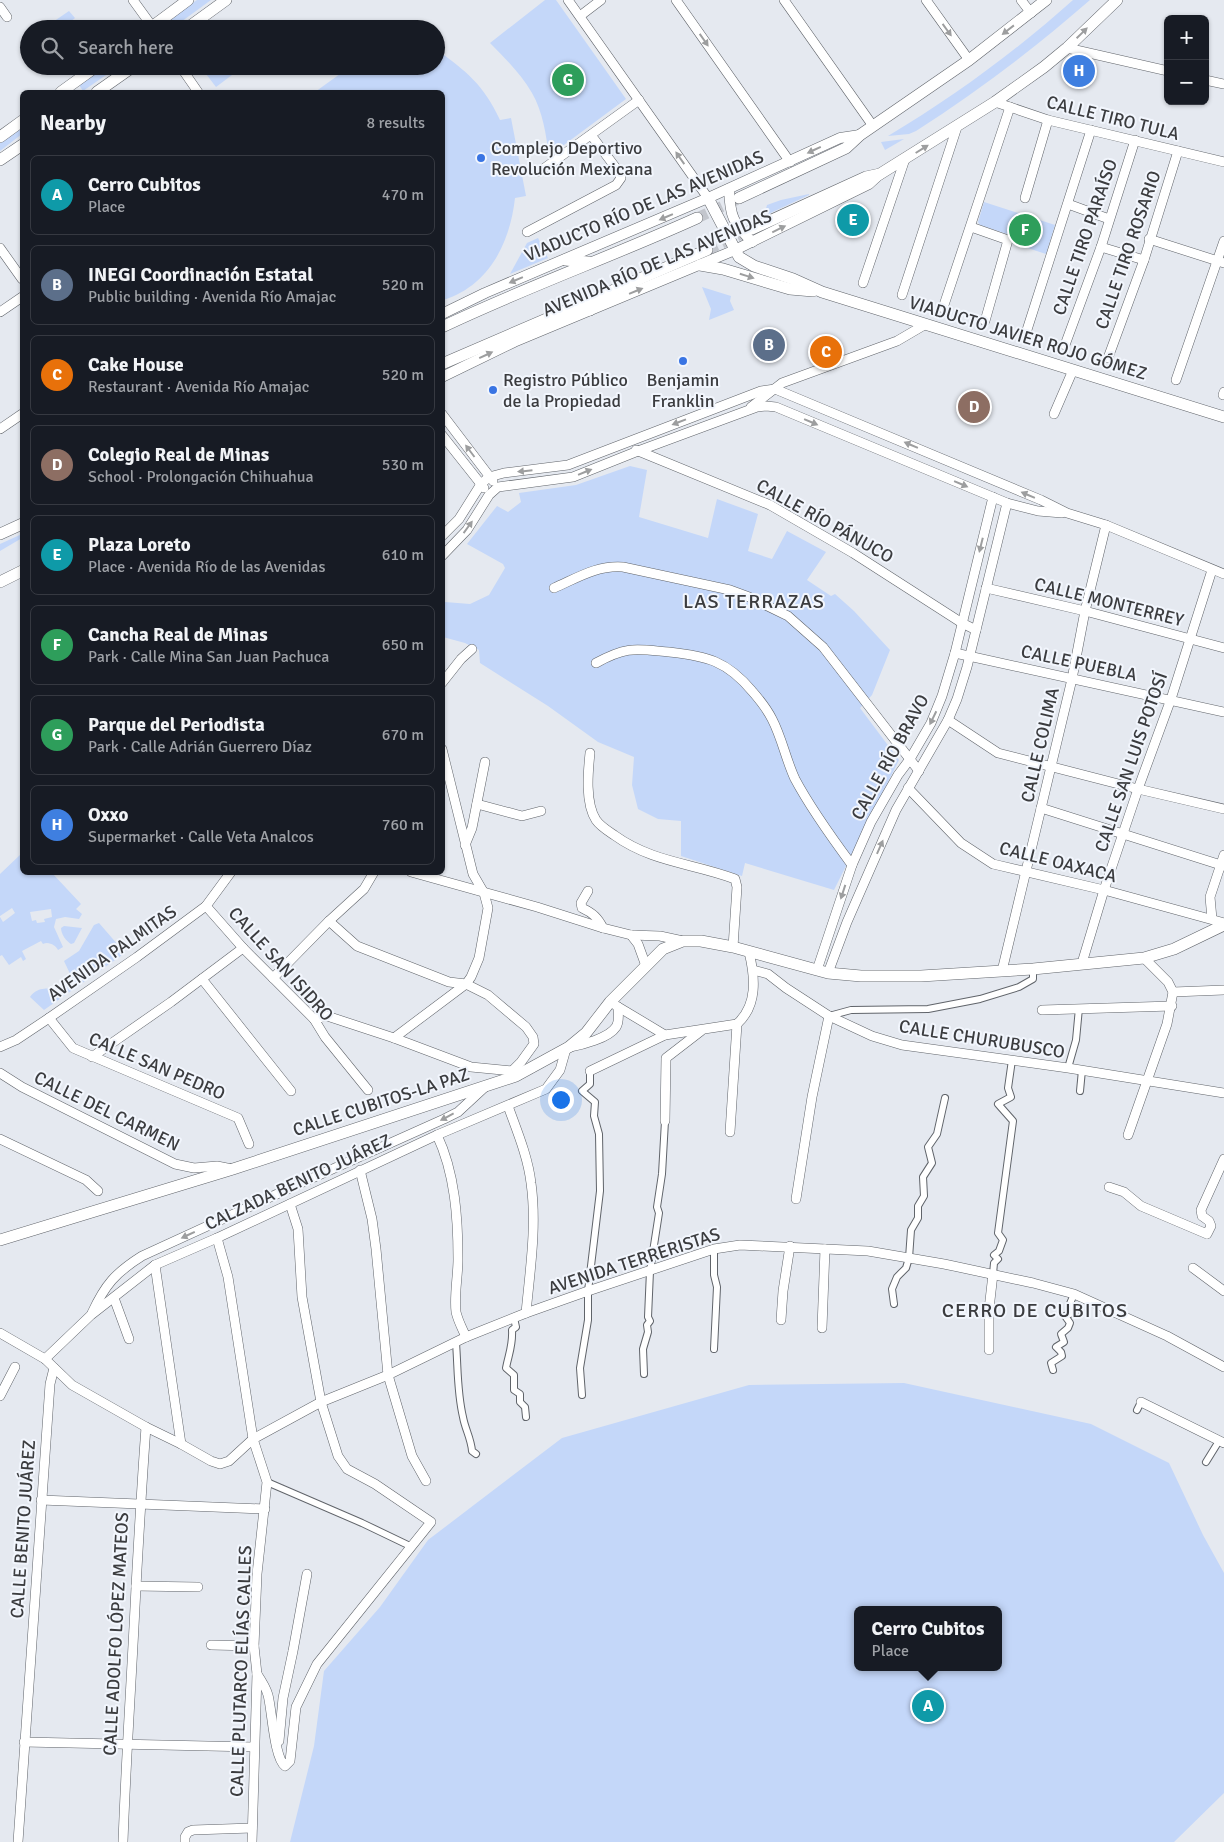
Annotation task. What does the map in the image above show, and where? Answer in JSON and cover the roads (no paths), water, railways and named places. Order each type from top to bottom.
[{"type":"main road","points":[[162,20],[188,0]]},
{"type":"main road","points":[[198,20],[226,0]]},
{"type":"main road","name":"VIADUCTO RÍO DE LAS AVENIDAS","points":[[739,198],[846,148],[860,135],[969,60],[1046,0]]},
{"type":"main road","points":[[752,229],[866,177],[880,174],[905,159],[995,102],[1044,66],[1117,0]]},
{"type":"main road","points":[[64,90],[85,75]]},
{"type":"main road","points":[[100,90],[121,75]]},
{"type":"main road","points":[[0,137],[20,122]]},
{"type":"main road","points":[[0,160],[20,147]]},
{"type":"main road","points":[[708,198],[735,250]]},
{"type":"main road","name":"VIADUCTO RÍO DE LAS AVENIDAS","points":[[445,326],[697,218]]},
{"type":"main road","points":[[445,371],[560,312],[707,250]]},
{"type":"main road","name":"VIADUCTO JAVIER ROJO GÓMEZ","points":[[735,250],[739,257],[747,263],[793,278],[822,292],[1224,417]]},
{"type":"main road","points":[[549,280],[562,261],[590,263]]},
{"type":"main road","name":"VIADUCTO JAVIER ROJO GÓMEZ","points":[[700,265],[723,269],[790,289],[822,292]]},
{"type":"main road","points":[[560,312],[591,310],[610,290]]},
{"type":"main road","points":[[0,534],[20,525]]},
{"type":"main road","points":[[0,582],[20,572]]},
{"type":"main road","name":"CALLE CUBITOS-LA PAZ","points":[[0,1240],[233,1169],[485,1087],[568,1048],[614,1005],[646,966],[663,949],[683,941],[733,947],[823,972],[861,976],[921,976],[1033,969],[1144,958],[1174,948],[1224,924]]},
{"type":"street","points":[[133,0],[147,20]]},
{"type":"street","points":[[568,0],[708,198]]},
{"type":"street","points":[[580,16],[601,0]]},
{"type":"street","points":[[676,0],[790,162]]},
{"type":"street","points":[[784,0],[873,126]]},
{"type":"street","points":[[926,0],[969,60]]},
{"type":"street","points":[[1021,0],[1030,13]]},
{"type":"street","points":[[0,7],[7,17]]},
{"type":"street","points":[[1066,48],[1164,70]]},
{"type":"street","points":[[186,75],[197,90]]},
{"type":"street","points":[[1209,81],[1224,84]]},
{"type":"street","points":[[539,172],[639,100]]},
{"type":"street","name":"CALLE TIRO TULA","points":[[995,102],[1048,120],[1224,162]]},
{"type":"street","points":[[943,308],[1010,107]]},
{"type":"street","points":[[1025,198],[1048,120]]},
{"type":"street","points":[[902,295],[957,126]]},
{"type":"street","points":[[1026,334],[1091,130]]},
{"type":"street","points":[[527,232],[616,185],[621,178],[619,172],[591,135]]},
{"type":"street","name":"VIADUCTO RÍO DE LAS AVENIDAS","points":[[448,309],[729,189],[840,138],[860,135]]},
{"type":"street","name":"CALLE TIRO PARAÍSO","points":[[1065,345],[1102,247],[1109,219],[1135,140]]},
{"type":"street","name":"CALLE TIRO ROSARIO","points":[[1108,358],[1144,260],[1178,151]]},
{"type":"street","points":[[863,283],[905,159]]},
{"type":"street","name":"AVENIDA RÍO DE LAS AVENIDAS","points":[[445,372],[735,250],[870,184],[880,174]]},
{"type":"street","points":[[729,189],[730,210],[739,229],[752,242]]},
{"type":"street","points":[[1068,204],[1109,219]]},
{"type":"street","points":[[971,227],[1008,240],[985,321]]},
{"type":"street","points":[[1149,239],[1221,262]]},
{"type":"street","points":[[1176,380],[1221,262],[1224,240]]},
{"type":"street","points":[[1102,247],[1144,260]]},
{"type":"street","points":[[0,248],[20,276]]},
{"type":"street","points":[[0,312],[20,298]]},
{"type":"street","points":[[745,412],[782,383],[897,340],[926,324]]},
{"type":"street","points":[[1054,414],[1073,370]]},
{"type":"street","points":[[445,533],[458,519],[481,484],[490,477],[504,473],[568,465],[761,391],[775,389],[1067,513],[1106,525],[1224,574]]},
{"type":"street","points":[[445,553],[467,530],[489,495],[498,487],[565,479],[638,450],[766,406],[776,407],[1007,503],[1038,511],[1067,513]]},
{"type":"street","points":[[0,430],[20,415]]},
{"type":"street","points":[[445,418],[498,487]]},
{"type":"street","points":[[445,440],[489,495]]},
{"type":"street","name":"CALLE RÍO PÁNUCO","points":[[622,444],[770,505],[853,553],[976,630]]},
{"type":"street","name":"CALLE RÍO BRAVO","points":[[823,972],[852,865],[871,822],[898,775],[910,759],[937,710],[956,653],[993,497]]},
{"type":"street","name":"CALLE RÍO BRAVO","points":[[823,972],[908,788],[948,720],[957,699],[970,656],[1007,503]]},
{"type":"street","name":"CALLE COLIMA","points":[[1002,971],[1072,679],[1085,611],[1106,525]]},
{"type":"street","points":[[554,588],[600,568],[623,567],[730,590],[769,606],[788,616],[824,647],[919,770]]},
{"type":"street","name":"CALLE SAN LUIS POTOSÍ","points":[[1082,963],[1104,890],[1171,699],[1212,570]]},
{"type":"street","name":"CALLE MONTERREY","points":[[986,588],[1085,611],[1224,648]]},
{"type":"street","points":[[445,679],[461,659],[472,649]]},
{"type":"street","points":[[596,662],[622,650],[648,650],[691,654],[706,658],[719,662],[738,675],[760,700],[772,719],[797,782],[831,837],[852,865]]},
{"type":"street","name":"CALLE PUEBLA","points":[[956,653],[1224,712]]},
{"type":"street","points":[[948,720],[998,753],[1224,809]]},
{"type":"street","points":[[590,753],[588,794],[596,820],[607,831],[624,843],[647,854],[735,879],[738,887],[733,947]]},
{"type":"street","points":[[394,1038],[466,984],[471,977],[478,958],[485,926],[488,908],[484,893],[472,874],[445,762]]},
{"type":"street","points":[[464,845],[472,828],[485,762]]},
{"type":"street","name":"CALLE OAXACA","points":[[908,788],[960,843],[993,864],[1104,890],[1212,919],[1224,924]]},
{"type":"street","points":[[477,804],[522,816],[541,812]]},
{"type":"street","points":[[1041,808],[1222,865]]},
{"type":"street","points":[[1212,919],[1210,898],[1224,854]]},
{"type":"street","name":"AVENIDA PALMITAS","points":[[0,1047],[16,1040],[137,958],[206,906],[229,875]]},
{"type":"street","points":[[273,978],[329,921],[364,889],[372,875]]},
{"type":"street","points":[[421,875],[630,935],[660,936],[683,941]]},
{"type":"street","points":[[588,891],[581,903],[582,908],[598,918],[603,928]]},
{"type":"street","name":"CALLE SAN ISIDRO","points":[[206,906],[243,948],[314,1019],[325,1037],[368,1090]]},
{"type":"street","points":[[314,1019],[327,1016],[394,1038],[471,1068],[514,1073],[534,1044],[533,1037],[526,1028],[488,995],[466,984],[449,982],[357,946],[329,921]]},
{"type":"street","points":[[630,935],[638,944],[646,966]]},
{"type":"street","points":[[92,1057],[171,1002],[243,948]]},
{"type":"street","points":[[582,1395],[580,1368],[588,1320],[588,1291],[600,1191],[600,1134],[594,1116],[595,1102],[582,1091],[590,1084],[590,1071],[666,1035],[737,1024],[745,1017],[750,1006],[754,988],[749,952]]},
{"type":"street","points":[[1128,1135],[1172,1006],[1173,992],[1168,982],[1144,958]]},
{"type":"street","points":[[796,1199],[812,1097],[828,1016],[851,1010],[928,1009],[980,999],[1019,987],[1033,979],[1033,969]]},
{"type":"street","name":"CALLE CHURUBUSCO","points":[[753,970],[768,974],[828,1016],[872,1036],[902,1045],[1224,1092]]},
{"type":"street","points":[[202,979],[291,1091]]},
{"type":"street","points":[[1173,992],[1224,990]]},
{"type":"street","points":[[614,1005],[666,1035]]},
{"type":"street","points":[[568,1048],[586,1044],[616,1028],[618,1022],[614,1005]]},
{"type":"street","points":[[1042,1010],[1172,1006]]},
{"type":"street","points":[[1068,1068],[1076,1040],[1079,1008]]},
{"type":"street","name":"CALLE SAN PEDRO","points":[[49,1018],[73,1048],[232,1114],[238,1118],[249,1144]]},
{"type":"street","points":[[730,1132],[737,1024]]},
{"type":"street","points":[[644,1374],[643,1350],[648,1332],[647,1325],[650,1321],[648,1317],[650,1271],[659,1213],[657,1207],[662,1174],[666,1058],[703,1030]]},
{"type":"street","name":"CALZADA BENITO JUÁREZ","points":[[45,1359],[91,1315],[155,1265],[217,1238],[360,1170],[546,1089],[560,1070],[568,1048]]},
{"type":"street","points":[[989,1350],[989,1309],[994,1263],[998,1259],[994,1255],[999,1251],[1003,1240],[998,1233],[1013,1121],[998,1104],[1011,1097],[1008,1088],[1012,1060]]},
{"type":"street","points":[[1080,1091],[1082,1070]]},
{"type":"street","name":"CALLE DEL CARMEN","points":[[0,1073],[22,1087],[175,1164],[194,1168],[217,1166],[233,1169]]},
{"type":"street","points":[[91,1315],[112,1279],[142,1256],[444,1119],[458,1112],[485,1087]]},
{"type":"street","points":[[894,1304],[892,1289],[897,1277],[906,1268],[909,1258],[911,1230],[918,1218],[918,1206],[924,1196],[923,1177],[932,1163],[928,1147],[937,1134],[945,1098]]},
{"type":"street","points":[[508,1106],[520,1140],[531,1182],[534,1218],[526,1313]]},
{"type":"street","points":[[438,1135],[451,1172],[458,1257],[456,1312],[466,1337]]},
{"type":"street","points":[[0,1139],[86,1180],[98,1191]]},
{"type":"street","points":[[1109,1187],[1124,1192],[1141,1206],[1207,1234],[1211,1226],[1210,1221],[1202,1216],[1201,1210],[1224,1159]]},
{"type":"street","points":[[360,1170],[372,1219],[388,1375],[412,1456],[426,1481]]},
{"type":"street","points":[[257,1674],[268,1694],[278,1753],[282,1764],[285,1766],[290,1761],[296,1707],[317,1664],[431,1522],[375,1484],[347,1469],[338,1456],[321,1402],[302,1297],[298,1229],[290,1204]]},
{"type":"street","name":"CALLE PLUTARCO ELÍAS CALLES","points":[[217,1238],[228,1277],[253,1439],[267,1482],[257,1574],[254,1646],[257,1674],[252,1842]]},
{"type":"street","name":"AVENIDA TERRERISTAS","points":[[181,1444],[211,1461],[220,1464],[229,1461],[253,1439],[321,1402],[388,1375],[466,1337],[588,1291],[714,1249],[740,1245],[868,1251],[993,1274],[1074,1294],[1167,1336],[1224,1367]]},
{"type":"street","points":[[781,1320],[783,1291],[790,1246]]},
{"type":"street","points":[[714,1249],[714,1275],[717,1286],[714,1349]]},
{"type":"street","points":[[822,1328],[825,1249]]},
{"type":"street","points":[[155,1265],[181,1444]]},
{"type":"street","points":[[1193,1268],[1224,1291]]},
{"type":"street","points":[[1053,1370],[1051,1363],[1062,1356],[1061,1352],[1056,1348],[1064,1342],[1062,1334],[1070,1323],[1065,1316],[1075,1312],[1069,1306],[1074,1294]]},
{"type":"street","points":[[114,1298],[129,1339]]},
{"type":"street","points":[[514,1318],[516,1327],[512,1330],[513,1345],[506,1368],[514,1374],[514,1390],[520,1394],[520,1402],[524,1407],[526,1417]]},
{"type":"street","points":[[0,1334],[45,1359],[72,1385],[146,1427],[181,1444]]},
{"type":"street","points":[[456,1343],[457,1378],[463,1418],[471,1439],[472,1451],[476,1454]]},
{"type":"street","points":[[0,1396],[15,1368]]},
{"type":"street","name":"CALLE BENITO JUÁREZ","points":[[18,1842],[41,1500],[50,1384],[54,1368]]},
{"type":"street","points":[[1139,1406],[1222,1439],[1206,1462]]},
{"type":"street","name":"CALLE ADOLFO LÓPEZ MATEOS","points":[[123,1842],[126,1744],[146,1427]]},
{"type":"street","points":[[267,1482],[410,1546]]},
{"type":"street","points":[[41,1500],[265,1509]]},
{"type":"street","points":[[278,1753],[283,1698],[307,1574]]},
{"type":"street","points":[[136,1586],[198,1588]]},
{"type":"street","points":[[211,1645],[254,1646]]},
{"type":"street","points":[[24,1742],[254,1747]]},
{"type":"street","points":[[185,1842],[184,1837],[188,1832],[252,1828]]},
{"type":"tunnel","points":[[697,218],[738,199]]},
{"type":"tunnel","points":[[707,250],[752,229]]},
{"type":"place","name":"Oxxo","points":[[1079,71]]},
{"type":"place","name":"Parque del Periodista","points":[[568,80]]},
{"type":"place","name":"Complejo Deportivo Revolución Mexicana","points":[[481,158]]},
{"type":"place","name":"Plaza Loreto","points":[[853,220]]},
{"type":"place","name":"Cancha Real de Minas","points":[[1025,230]]},
{"type":"place","name":"INEGI Coordinación Estatal","points":[[769,345]]},
{"type":"place","name":"Cake House","points":[[826,352]]},
{"type":"place","name":"Benjamin Franklin","points":[[683,361]]},
{"type":"place","name":"Registro Público de la Propiedad","points":[[493,390]]},
{"type":"place","name":"Colegio Real de Minas","points":[[974,407]]},
{"type":"place","name":"Cerro Cubitos","points":[[928,1706]]},
{"type":"district","name":"LAS TERRAZAS","points":[[754,601]]},
{"type":"district","name":"CERRO DE CUBITOS","points":[[1035,1310]]}]
